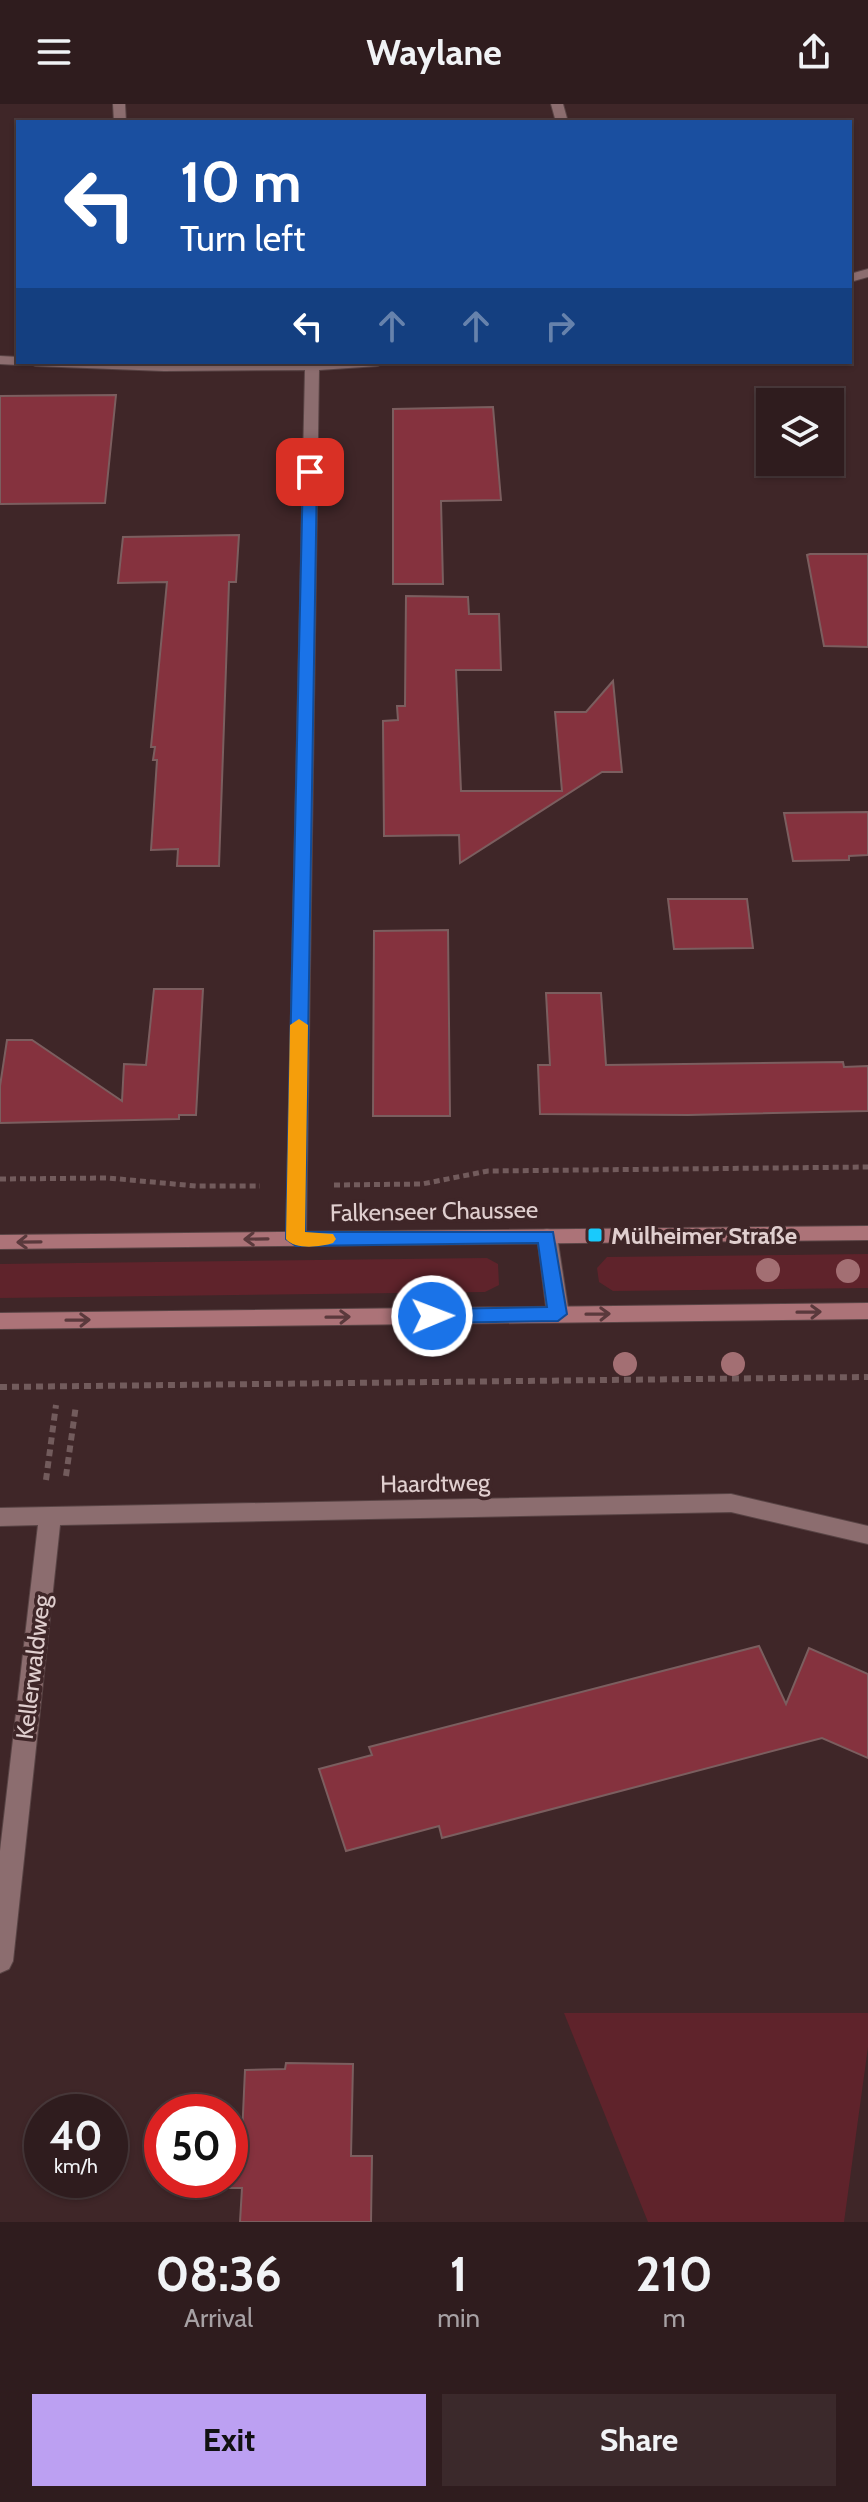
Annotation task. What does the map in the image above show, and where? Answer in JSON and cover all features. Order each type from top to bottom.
[{"type":"main road","name":"Falkenseer Chaussee","points":[[0,1242],[868,1233]]},
{"type":"main road","points":[[0,1321],[868,1311]]},
{"type":"street","points":[[130,364],[312,367],[352,364]]},
{"type":"street","points":[[296,1239],[312,367]]},
{"type":"street","points":[[547,1236],[558,1314]]},
{"type":"street","name":"Haardtweg","points":[[0,1517],[731,1503],[868,1535]]},
{"type":"street","name":"Kellerwaldweg","points":[[0,1961],[50,1517]]},
{"type":"path","points":[[381,1185],[422,1184],[488,1171],[868,1167]]},
{"type":"path","points":[[0,1179],[108,1178],[196,1186]]},
{"type":"path","points":[[0,1387],[868,1377]]},
{"type":"path","points":[[50,1517],[56,1405]]},
{"type":"path","points":[[50,1517],[76,1405]]},
{"type":"shaded area","points":[[868,1254],[868,1288],[613,1291],[599,1282],[597,1268],[607,1257]]},
{"type":"shaded area","points":[[487,1258],[498,1264],[499,1285],[485,1292],[0,1298],[0,1264]]},
{"type":"shaded area","points":[[564,2013],[868,2013],[868,2047],[844,2222],[648,2222]]},
{"type":"building","points":[[116,395],[105,503],[0,504],[0,396]]},
{"type":"building","points":[[493,407],[501,500],[441,501],[443,584],[393,584],[393,409]]},
{"type":"building","points":[[239,535],[236,582],[229,582],[219,866],[177,866],[178,849],[151,850],[157,760],[153,760],[155,747],[151,747],[167,582],[118,583],[123,537]]},
{"type":"building","points":[[868,554],[868,647],[824,646],[807,555]]},
{"type":"building","points":[[406,596],[468,597],[469,614],[499,614],[501,670],[456,670],[461,791],[562,791],[555,712],[586,712],[613,681],[622,772],[602,772],[460,863],[459,835],[384,836],[383,721],[398,720],[397,706],[405,706]]},
{"type":"building","points":[[868,812],[868,855],[849,856],[849,860],[793,861],[784,813]]},
{"type":"building","points":[[668,899],[747,899],[753,948],[674,949]]},
{"type":"building","points":[[448,930],[450,1116],[373,1116],[374,931]]},
{"type":"building","points":[[154,989],[203,989],[196,1115],[179,1115],[179,1119],[0,1123],[0,1086],[7,1040],[32,1040],[122,1101],[124,1064],[146,1065]]},
{"type":"building","points":[[546,993],[601,993],[606,1065],[843,1062],[844,1067],[868,1066],[868,1111],[540,1114],[538,1065],[550,1065]]},
{"type":"building","points":[[759,1646],[786,1704],[809,1648],[868,1674],[868,1758],[822,1738],[442,1838],[439,1826],[346,1851],[319,1769],[372,1755],[369,1747]]},
{"type":"building","points":[[286,2063],[353,2064],[351,2156],[372,2156],[371,2222],[240,2222],[241,2198],[248,2198],[248,2094],[244,2094],[245,2070],[285,2069]]},
{"type":"slow traffic","points":[[299,1025],[296,1239],[326,1239]]},
{"type":"place","name":"Mülheimer Straße","points":[[595,1235]]},
{"type":"route","points":[[310,472],[296,1239],[547,1236],[558,1314],[432,1316]]}]
